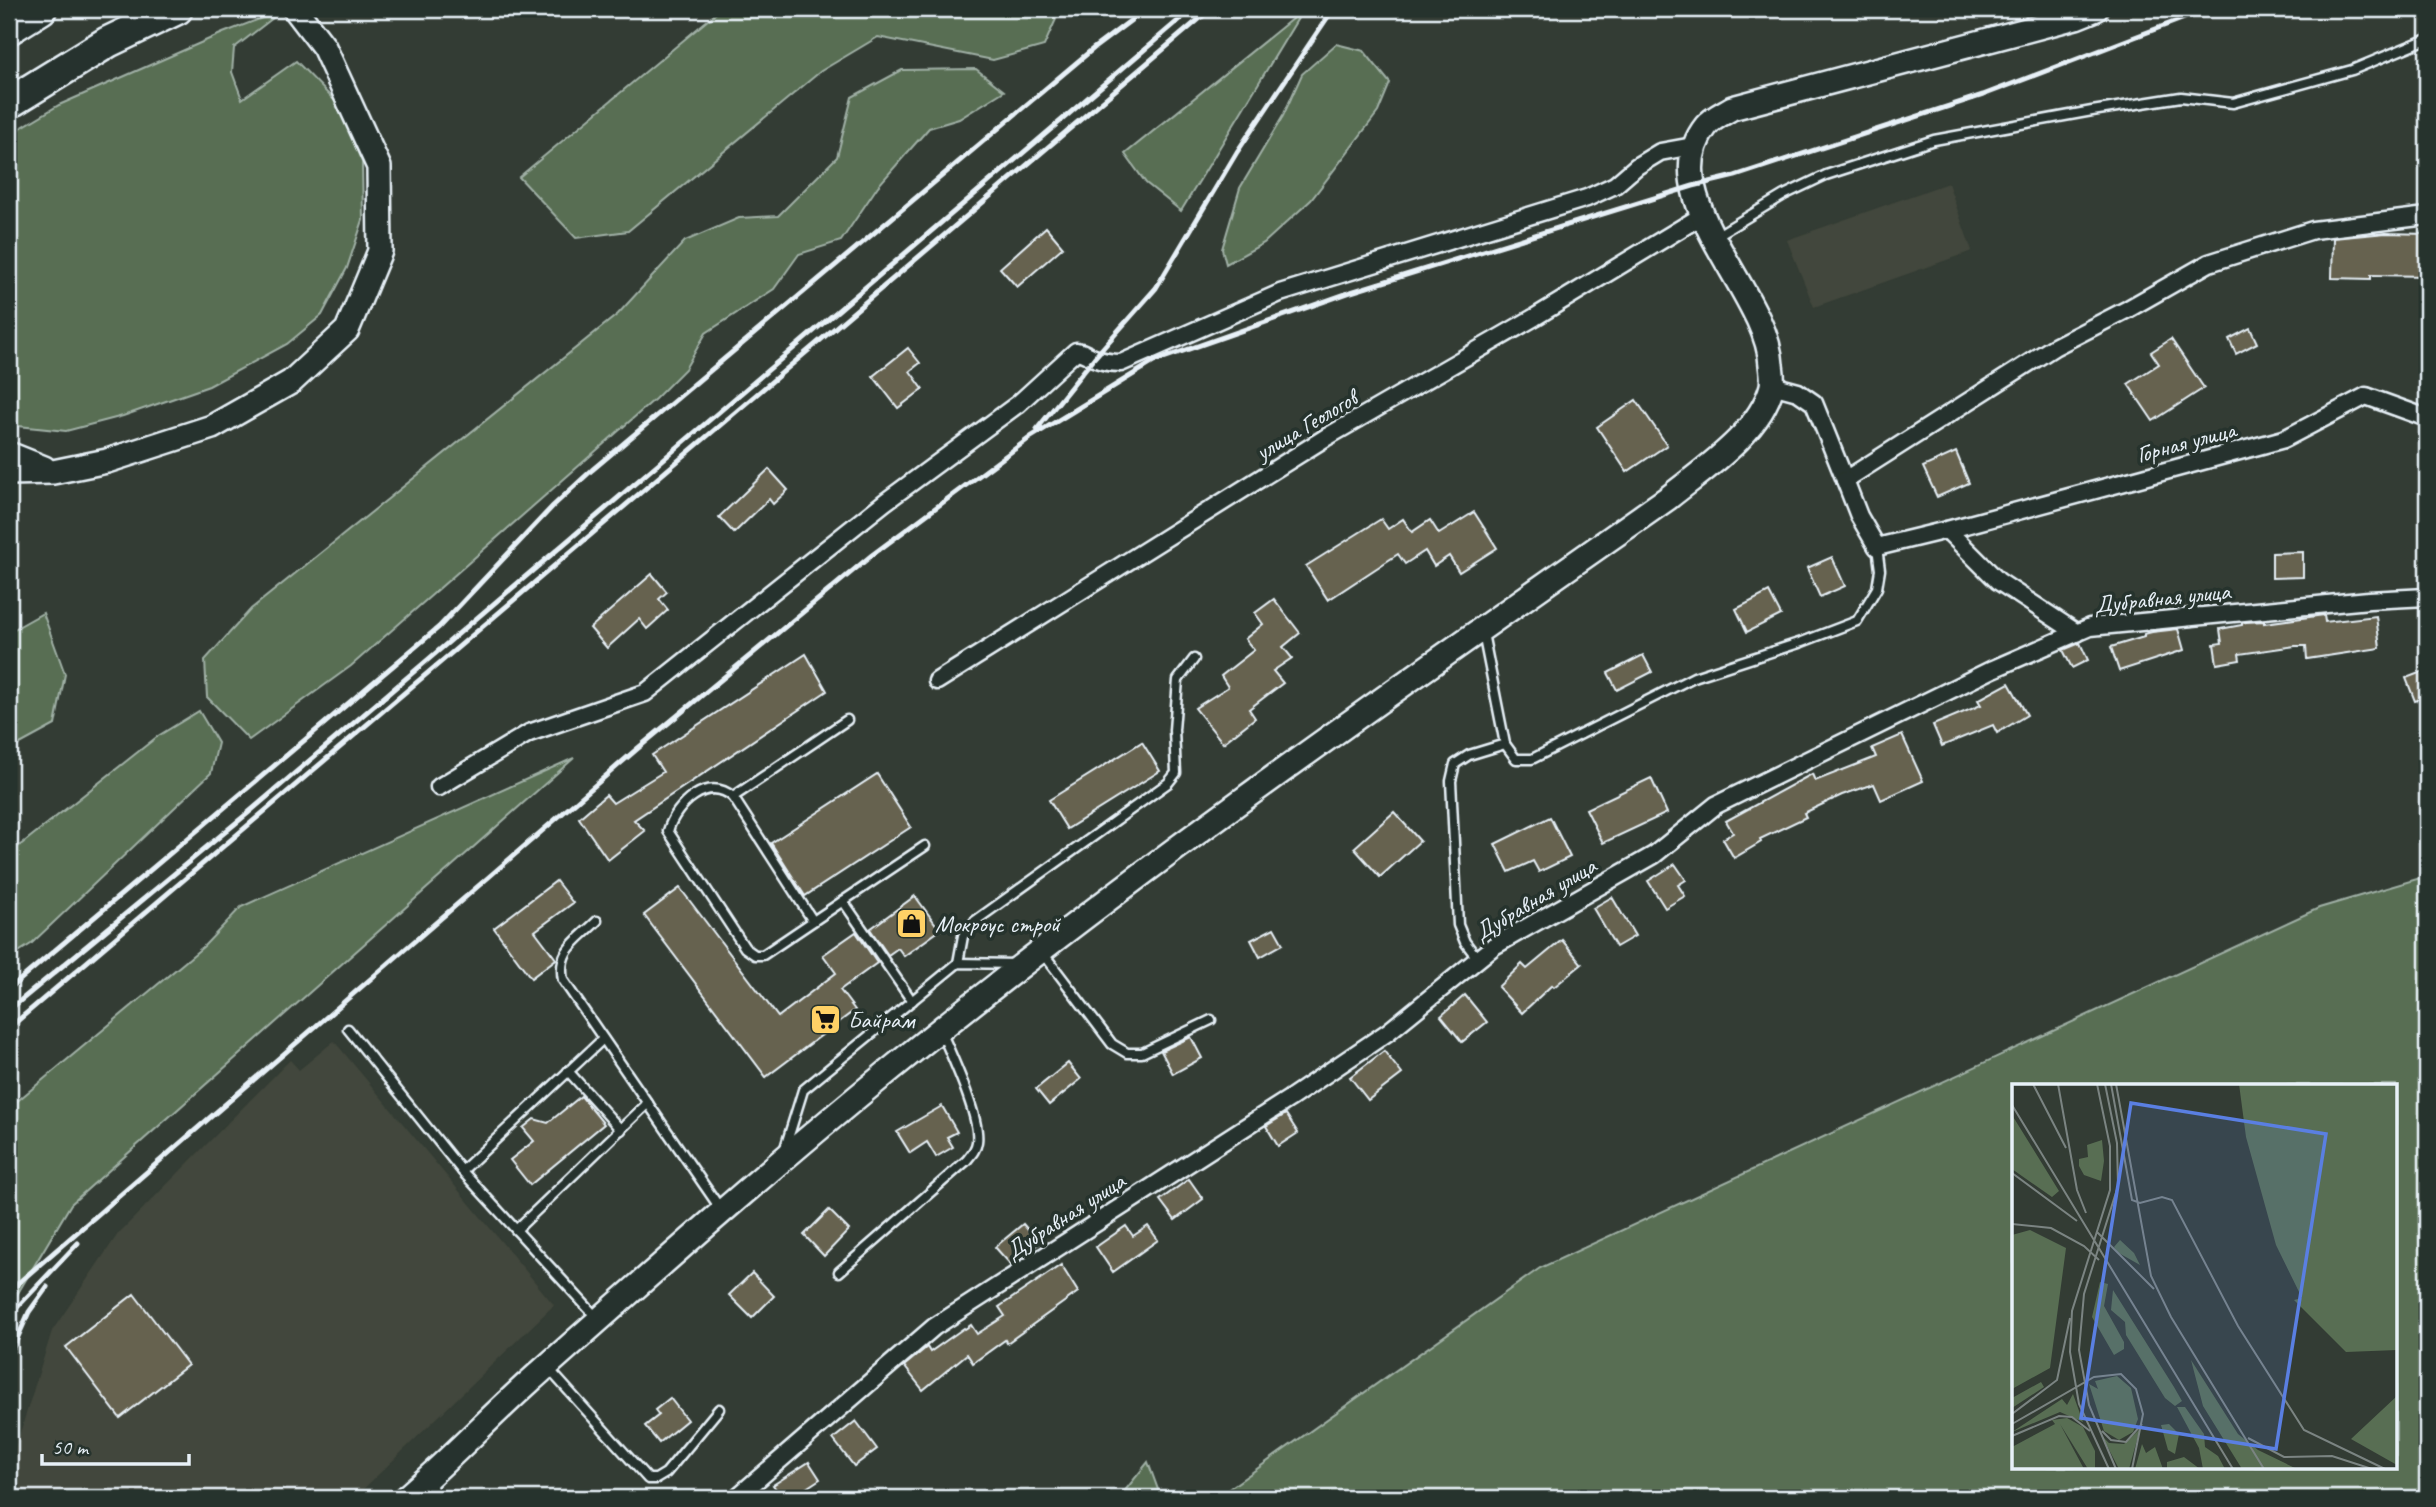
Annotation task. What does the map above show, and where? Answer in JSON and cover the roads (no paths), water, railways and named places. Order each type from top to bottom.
[{"type":"highway","points":[[9,29],[41,9]]},
{"type":"highway","points":[[9,103],[108,42],[177,9]]},
{"type":"main road","points":[[9,473],[53,472],[107,461],[212,427],[291,382],[346,330],[380,251],[379,167],[324,47],[295,9]]},
{"type":"main road","points":[[405,1498],[428,1489],[547,1367],[781,1162],[1023,964],[1269,780],[1668,498],[1715,461],[1754,422],[1772,385],[1771,349],[1757,314],[1713,237],[1693,186],[1693,146],[1708,123],[1732,108],[2076,17],[2096,9]]},
{"type":"main road","points":[[9,111],[46,81]]},
{"type":"main road","points":[[9,454],[53,472]]},
{"type":"street","points":[[439,787],[529,733],[645,693],[885,502],[1018,404],[1076,351],[1108,362],[1121,363],[1280,293],[1587,198],[1615,185],[1637,166],[1660,152],[1693,146]]},
{"type":"street","name":"улица Геологов","points":[[937,681],[1325,439],[1535,317],[1703,215]]},
{"type":"street","points":[[1845,480],[2054,346],[2128,309],[2209,263],[2313,230],[2427,216]]},
{"type":"street","points":[[1772,385],[1798,393],[1814,403],[1859,516],[1877,547]]},
{"type":"street","name":"Горная улица","points":[[1877,547],[2284,439],[2365,396],[2427,418]]},
{"type":"street","points":[[1947,530],[1998,581],[2077,633]]},
{"type":"street","name":"Дубравная улица","points":[[736,1498],[934,1328],[1388,1032],[1494,946],[1654,855],[1716,805],[1993,669],[2090,628],[2369,600],[2427,597]]},
{"type":"lane","points":[[1713,237],[1784,195],[1826,175],[1934,140],[2181,97],[2233,103],[2352,70],[2427,39]]},
{"type":"lane","points":[[1482,629],[1505,744],[1516,759],[1532,759],[1693,677],[1802,642],[1857,621],[1877,587],[1880,570],[1877,547]]},
{"type":"lane","points":[[781,1162],[803,1090],[958,963],[964,936],[975,921],[1168,783],[1176,773],[1174,730],[1178,680],[1194,659]]},
{"type":"lane","points":[[733,797],[847,720]]},
{"type":"lane","points":[[1478,959],[1465,942],[1458,925],[1451,781],[1455,764],[1469,755],[1505,744]]},
{"type":"lane","points":[[813,921],[733,797],[724,789],[710,787],[682,805],[672,816],[668,831],[745,948],[755,956],[763,955],[925,846]]},
{"type":"lane","points":[[843,901],[912,1000]]},
{"type":"lane","points":[[597,921],[565,953],[560,964],[562,980],[723,1213]]},
{"type":"lane","points":[[1041,950],[1112,1044],[1127,1053],[1142,1053],[1211,1020]]},
{"type":"lane","points":[[958,963],[1023,964]]},
{"type":"lane","points":[[348,1029],[462,1171],[599,1321]]},
{"type":"lane","points":[[839,1272],[966,1161],[975,1149],[978,1138],[973,1112],[941,1030]]},
{"type":"lane","points":[[462,1171],[603,1039]]},
{"type":"lane","points":[[568,1072],[621,1130]]},
{"type":"lane","points":[[516,1230],[648,1103]]},
{"type":"lane","points":[[547,1367],[648,1479],[656,1479],[666,1473],[719,1409]]},
{"type":"railway","points":[[9,989],[439,627],[553,506],[592,470],[1094,48],[1146,9]]},
{"type":"railway","points":[[9,1010],[248,813],[1192,9]]},
{"type":"railway","points":[[9,1028],[1211,9]]},
{"type":"railway","points":[[1037,429],[1094,358],[1156,288],[1237,152],[1333,9]]},
{"type":"railway","points":[[9,1291],[637,749],[872,555],[1031,437],[1155,361],[1351,292],[1693,186],[1735,176],[1983,95],[2208,9]]},
{"type":"railway","points":[[9,1316],[78,1243]]},
{"type":"railway","points":[[9,1357],[29,1312],[47,1287]]},
{"type":"place","name":"Мокроус строй","points":[[912,924]]},
{"type":"place","name":"Байрам","points":[[825,1020]]}]
